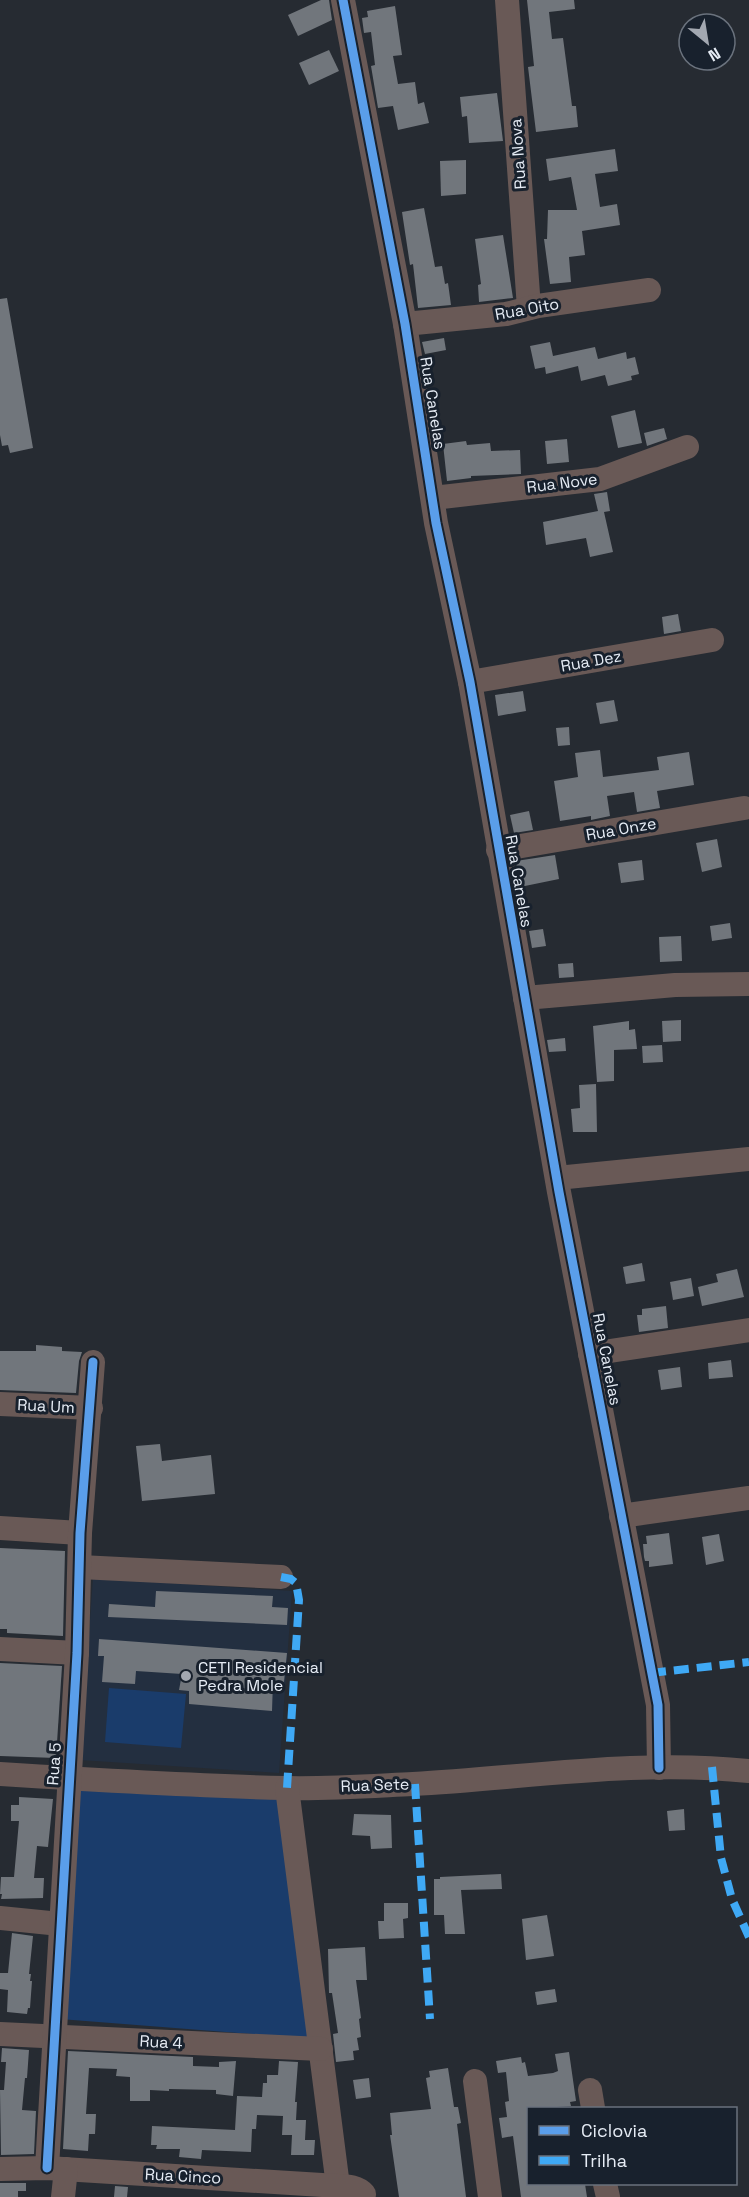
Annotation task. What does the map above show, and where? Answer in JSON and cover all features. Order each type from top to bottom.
[{"type":"street","name":"Rua Canelas","points":[[344,0],[405,324],[436,523],[470,682],[557,1179],[658,1705],[659,1768]]},
{"type":"street","name":"Rua Nova","points":[[507,0],[529,308]]},
{"type":"street","name":"Rua Oito","points":[[405,324],[506,314],[529,308],[649,290]]},
{"type":"street","name":"Rua Nove","points":[[432,498],[600,479],[687,447]]},
{"type":"street","name":"Rua Dez","points":[[470,682],[712,640]]},
{"type":"street","name":"Rua Onze","points":[[498,850],[744,808]]},
{"type":"street","points":[[525,998],[675,985],[749,984]]},
{"type":"street","points":[[557,1179],[749,1160]]},
{"type":"street","points":[[590,1354],[749,1330]]},
{"type":"street","name":"Rua 5","points":[[63,2197],[57,2169],[54,2037],[76,1653],[80,1533],[93,1362]]},
{"type":"street","name":"Rua Um","points":[[0,1404],[91,1408]]},
{"type":"street","points":[[621,1516],[749,1498]]},
{"type":"street","points":[[0,1528],[80,1533]]},
{"type":"street","points":[[80,1567],[281,1576]]},
{"type":"street","points":[[0,1648],[76,1653]]},
{"type":"street","name":"Rua Sete","points":[[0,1774],[287,1788],[415,1784],[537,1773],[659,1768],[712,1767],[749,1772]]},
{"type":"street","points":[[287,1788],[339,2186]]},
{"type":"street","points":[[0,1918],[60,1924]]},
{"type":"street","name":"Rua 4","points":[[0,2034],[321,2049]]},
{"type":"street","points":[[475,2080],[490,2197]]},
{"type":"street","name":"Rua Cinco","points":[[0,2169],[57,2169],[339,2186],[360,2190],[364,2196]]},
{"type":"shaded area","name":"CETI Residencial Pedra Mole","points":[[93,1578],[292,1591],[279,1773],[80,1760]]},
{"type":"shaded area","points":[[109,1688],[186,1694],[181,1748],[105,1742]]},
{"type":"shaded area","points":[[74,1784],[279,1796],[315,2039],[60,2019]]},
{"type":"building","points":[[321,0],[329,0],[332,20],[298,36],[288,15]]},
{"type":"building","points":[[527,0],[574,0],[575,9],[549,12],[552,39],[563,38],[572,106],[576,106],[578,127],[536,132],[528,67],[534,66]]},
{"type":"building","points":[[395,6],[402,55],[393,56],[398,84],[415,82],[418,104],[424,102],[429,123],[398,130],[393,106],[378,108],[371,66],[375,65],[371,32],[364,33],[362,18],[368,17],[367,11]]},
{"type":"building","points":[[329,50],[339,71],[309,85],[299,63]]},
{"type":"building","points":[[497,93],[503,141],[469,143],[467,116],[462,117],[460,97]]},
{"type":"building","points":[[615,149],[618,171],[595,174],[600,207],[617,204],[620,225],[582,231],[585,255],[569,257],[571,282],[550,284],[544,239],[547,239],[548,210],[577,210],[571,177],[549,181],[546,159]]},
{"type":"building","points":[[466,160],[466,194],[441,196],[440,161]]},
{"type":"building","points":[[424,208],[435,267],[442,266],[445,284],[448,283],[451,305],[418,308],[413,264],[410,265],[402,212]]},
{"type":"building","points":[[503,235],[513,298],[479,302],[478,285],[481,284],[475,239]]},
{"type":"building","points":[[7,298],[33,448],[10,453],[8,445],[2,446],[0,435],[0,299]]},
{"type":"building","points":[[444,338],[446,350],[425,354],[422,342]]},
{"type":"building","points":[[550,342],[553,356],[595,347],[598,359],[626,352],[627,359],[635,357],[639,374],[631,376],[632,380],[608,386],[605,375],[581,381],[578,366],[546,374],[545,367],[535,369],[530,346]]},
{"type":"building","points":[[635,410],[642,443],[618,448],[611,416]]},
{"type":"building","points":[[664,428],[667,439],[647,446],[644,433]]},
{"type":"building","points":[[567,439],[569,462],[547,464],[545,441]]},
{"type":"building","points":[[466,441],[467,445],[490,443],[491,451],[520,450],[521,474],[471,476],[471,478],[447,481],[443,444]]},
{"type":"building","points":[[607,492],[610,511],[604,512],[613,552],[590,557],[586,538],[546,545],[543,522],[598,511],[594,494]]},
{"type":"building","points":[[678,614],[681,631],[664,634],[662,617]]},
{"type":"building","points":[[523,691],[526,711],[498,716],[495,695]]},
{"type":"building","points":[[614,700],[618,721],[600,724],[596,703]]},
{"type":"building","points":[[569,727],[570,745],[558,746],[556,728]]},
{"type":"building","points":[[600,750],[603,777],[659,770],[657,757],[689,752],[694,785],[657,791],[660,808],[637,812],[634,792],[607,796],[610,816],[591,820],[591,816],[560,821],[554,781],[578,777],[575,753]]},
{"type":"building","points":[[529,811],[533,830],[514,833],[510,815]]},
{"type":"building","points":[[717,839],[722,867],[702,872],[696,843]]},
{"type":"building","points":[[555,855],[559,879],[520,887],[516,861]]},
{"type":"building","points":[[642,860],[644,880],[621,883],[618,863]]},
{"type":"building","points":[[730,923],[732,938],[712,941],[710,926]]},
{"type":"building","points":[[543,929],[546,946],[532,948],[529,931]]},
{"type":"building","points":[[681,936],[682,961],[660,962],[659,937]]},
{"type":"building","points":[[573,963],[574,977],[559,978],[558,964]]},
{"type":"building","points":[[681,1020],[681,1041],[663,1042],[662,1021]]},
{"type":"building","points":[[629,1021],[629,1030],[635,1029],[637,1049],[614,1050],[614,1081],[597,1082],[593,1026]]},
{"type":"building","points":[[565,1038],[566,1051],[549,1052],[547,1040]]},
{"type":"building","points":[[662,1045],[663,1062],[643,1063],[642,1046]]},
{"type":"building","points":[[596,1084],[597,1132],[573,1132],[571,1109],[580,1108],[579,1085]]},
{"type":"building","points":[[642,1263],[645,1281],[626,1284],[623,1267]]},
{"type":"building","points":[[737,1269],[744,1297],[702,1306],[698,1287],[718,1282],[716,1274]]},
{"type":"building","points":[[691,1278],[694,1296],[673,1300],[670,1282]]},
{"type":"building","points":[[666,1306],[668,1328],[639,1332],[637,1315],[642,1315],[642,1309]]},
{"type":"building","points":[[36,1345],[62,1347],[62,1351],[82,1352],[76,1393],[0,1390],[0,1351],[36,1351]]},
{"type":"building","points":[[731,1360],[733,1377],[709,1379],[708,1363]]},
{"type":"building","points":[[680,1367],[682,1387],[661,1390],[658,1370]]},
{"type":"building","points":[[160,1444],[162,1461],[211,1455],[215,1494],[142,1501],[136,1446]]},
{"type":"building","points":[[669,1533],[673,1564],[649,1567],[649,1561],[645,1561],[644,1557],[643,1544],[647,1544],[646,1536]]},
{"type":"building","points":[[719,1534],[724,1561],[706,1565],[702,1537]]},
{"type":"building","points":[[0,1548],[65,1551],[63,1636],[7,1633],[7,1629],[0,1629]]},
{"type":"building","points":[[156,1591],[273,1596],[272,1607],[288,1608],[287,1625],[108,1617],[109,1604],[155,1607]]},
{"type":"building","points":[[99,1639],[287,1653],[284,1682],[273,1681],[272,1711],[189,1704],[189,1691],[179,1690],[182,1674],[136,1671],[135,1684],[102,1682],[104,1656],[98,1656]]},
{"type":"building","points":[[0,1663],[62,1666],[56,1758],[0,1756]]},
{"type":"building","points":[[19,1797],[53,1799],[48,1847],[37,1846],[34,1878],[44,1878],[43,1898],[1,1899],[1,1877],[14,1877],[19,1821],[11,1821],[11,1805],[19,1805]]},
{"type":"building","points":[[684,1809],[685,1830],[669,1831],[667,1811]]},
{"type":"building","points":[[354,1814],[391,1815],[392,1848],[371,1849],[370,1836],[352,1835]]},
{"type":"building","points":[[501,1874],[502,1889],[461,1890],[465,1934],[445,1934],[444,1915],[434,1915],[434,1879]]},
{"type":"building","points":[[384,1903],[408,1903],[408,1918],[403,1919],[404,1938],[379,1939],[378,1921],[384,1921]]},
{"type":"building","points":[[547,1915],[554,1956],[526,1960],[522,1919]]},
{"type":"building","points":[[12,1933],[33,1936],[29,1974],[31,1974],[30,1981],[32,1981],[30,2008],[27,2014],[7,2012],[8,1990],[0,1989],[0,1973],[8,1973]]},
{"type":"building","points":[[365,1947],[367,1980],[356,1980],[361,2018],[359,2019],[361,2037],[357,2038],[359,2050],[353,2051],[354,2060],[336,2062],[333,2034],[338,2033],[332,1993],[329,1993],[328,1949]]},
{"type":"building","points":[[555,1989],[557,2002],[537,2005],[535,1992]]},
{"type":"building","points":[[2,2048],[29,2050],[22,2110],[36,2111],[34,2154],[1,2155],[0,2090],[4,2090],[6,2062],[1,2062]]},
{"type":"building","points":[[68,2051],[193,2057],[193,2066],[219,2067],[219,2062],[236,2061],[233,2096],[216,2094],[216,2090],[169,2089],[169,2091],[150,2090],[150,2101],[130,2101],[130,2077],[116,2076],[117,2069],[89,2068],[86,2114],[96,2114],[95,2134],[89,2134],[88,2151],[63,2149]]},
{"type":"building","points":[[569,2052],[576,2101],[570,2102],[571,2106],[527,2107],[527,2185],[585,2185],[587,2197],[521,2197],[513,2136],[502,2138],[499,2118],[507,2117],[505,2102],[509,2101],[506,2072],[498,2073],[496,2061],[521,2057],[522,2063],[525,2062],[528,2076],[558,2071],[555,2054]]},
{"type":"building","points":[[279,2061],[298,2062],[296,2120],[306,2120],[305,2140],[315,2140],[314,2155],[291,2155],[292,2135],[282,2135],[283,2116],[257,2115],[256,2129],[252,2129],[251,2152],[202,2150],[201,2159],[179,2157],[180,2149],[156,2149],[157,2145],[151,2145],[152,2126],[235,2130],[237,2096],[262,2097],[263,2083],[267,2083],[267,2075],[278,2075]]},
{"type":"building","points":[[448,2068],[454,2107],[458,2107],[461,2123],[457,2124],[466,2197],[399,2197],[390,2135],[392,2135],[390,2113],[431,2109],[426,2078],[430,2077],[429,2071]]},
{"type":"building","points":[[369,2078],[371,2097],[356,2099],[353,2080]]},
{"type":"building","points":[[0,2183],[26,2183],[26,2191],[18,2191],[18,2197],[0,2197]]},
{"type":"building","points":[[115,2186],[128,2187],[127,2197],[114,2197]]},
{"type":"marked path","points":[[281,1577],[291,1579],[296,1583],[299,1600],[287,1788]]},
{"type":"marked path","points":[[651,1673],[749,1662]]},
{"type":"marked path","points":[[712,1767],[721,1858],[732,1899],[749,1937]]},
{"type":"marked path","points":[[415,1784],[430,2019]]},
{"type":"cycle path","points":[[343,0],[405,324],[436,523],[470,682],[559,1192],[658,1705],[659,1768]]},
{"type":"cycle path","points":[[47,2168],[77,1653],[80,1533],[93,1362]]},
{"type":"place","name":"CETI Residencial Pedra Mole","points":[[186,1676]]}]
